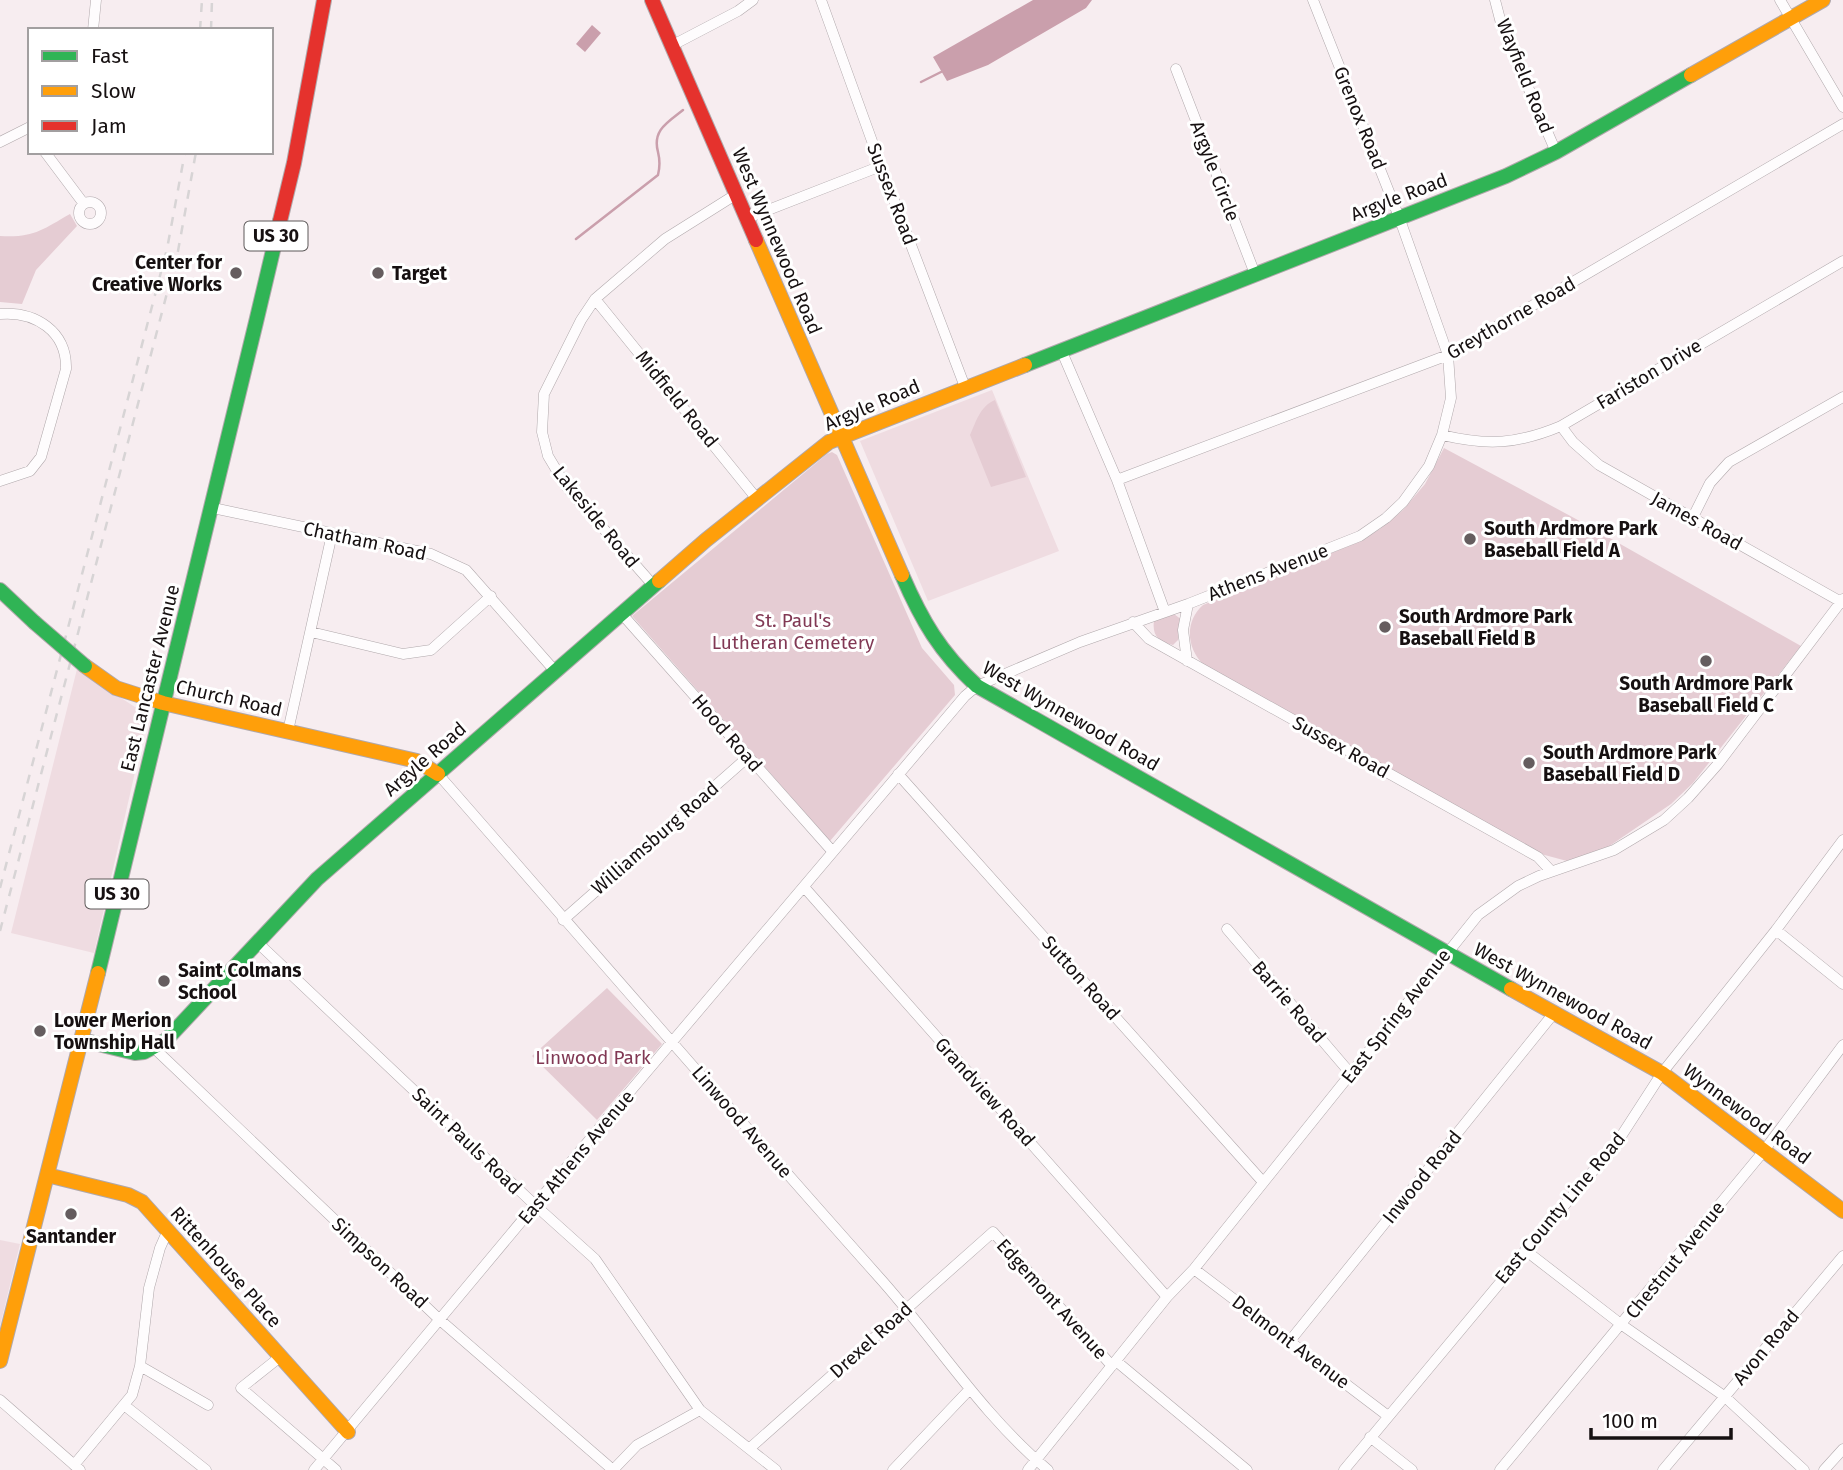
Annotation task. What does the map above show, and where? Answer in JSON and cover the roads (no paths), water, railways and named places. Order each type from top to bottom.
[{"type":"main road","name":"East Lancaster Avenue","points":[[0,1361],[214,508],[294,163],[324,0]]},
{"type":"main road","name":"West Wynnewood Road","points":[[652,0],[735,195],[931,637],[954,666],[977,686],[1445,953],[1662,1073]]},
{"type":"main road","name":"Argyle Road","points":[[154,1048],[166,1040],[317,879],[621,613],[829,442],[1506,176],[1556,152],[1823,0]]},
{"type":"main road","name":"Church Road","points":[[0,590],[85,666],[116,688],[163,703],[417,761],[438,774]]},
{"type":"main road","points":[[82,1040],[135,1053],[154,1048]]},
{"type":"main road","name":"Wynnewood Road","points":[[1662,1073],[1843,1211]]},
{"type":"main road","name":"Rittenhouse Place","points":[[47,1175],[135,1197],[168,1230],[348,1432]]},
{"type":"street","points":[[93,28],[96,0]]},
{"type":"street","points":[[671,46],[738,11],[753,0]]},
{"type":"street","name":"Sussex Road","points":[[821,0],[965,387]]},
{"type":"street","name":"Grenox Road","points":[[1313,0],[1399,217],[1448,355]]},
{"type":"street","name":"Wayfield Road","points":[[1495,0],[1502,27],[1556,152]]},
{"type":"street","points":[[1780,0],[1843,107]]},
{"type":"street","name":"Argyle Circle","points":[[1176,69],[1255,274]]},
{"type":"street","name":"Greythorne Road","points":[[1117,480],[1448,355],[1843,124]]},
{"type":"street","points":[[0,142],[28,130]]},
{"type":"street","points":[[46,154],[84,204]]},
{"type":"street","points":[[746,219],[881,166]]},
{"type":"street","name":"Lakeside Road","points":[[653,586],[566,486],[548,456],[541,432],[544,394],[549,380],[595,299],[665,239],[735,195]]},
{"type":"street","name":"Fariston Drive","points":[[1443,435],[1487,443],[1513,442],[1562,426],[1843,261]]},
{"type":"street","name":"Midfield Road","points":[[595,299],[757,499]]},
{"type":"street","points":[[0,314],[25,315],[44,323],[58,336],[66,361],[41,457],[30,471],[0,481]]},
{"type":"street","points":[[1062,352],[1117,480],[1165,612]]},
{"type":"street","name":"Athens Avenue","points":[[977,686],[1133,622],[1188,604],[1349,541],[1369,530],[1386,518],[1410,494],[1429,466],[1443,435],[1451,398],[1448,355]]},
{"type":"street","points":[[1692,519],[1710,483],[1729,462],[1843,397]]},
{"type":"street","name":"James Road","points":[[1562,426],[1573,442],[1599,465],[1842,601]]},
{"type":"street","name":"Chatham Road","points":[[214,508],[431,554],[466,570],[555,671]]},
{"type":"street","points":[[288,731],[332,534]]},
{"type":"street","points":[[311,632],[403,654],[431,650],[491,596]]},
{"type":"street","name":"East Spring Avenue","points":[[1028,1470],[1167,1297],[1194,1269],[1478,915],[1518,886],[1551,871],[1624,846],[1651,830],[1676,810],[1718,764],[1842,601]]},
{"type":"street","points":[[1187,660],[1183,630],[1188,604]]},
{"type":"street","name":"Hood Road","points":[[621,613],[833,852]]},
{"type":"street","name":"Sussex Road","points":[[1133,622],[1149,639],[1538,858],[1551,871]]},
{"type":"street","name":"East Athens Avenue","points":[[314,1470],[615,1108],[673,1043],[898,774],[965,696],[977,686]]},
{"type":"street","name":"Williamsburg Road","points":[[563,920],[748,757]]},
{"type":"street","name":"Linwood Avenue","points":[[438,774],[563,920],[907,1308],[969,1390],[1048,1470]]},
{"type":"street","name":"Sutton Road","points":[[898,774],[1263,1182]]},
{"type":"street","name":"East County Line Road","points":[[1344,1470],[1618,1141],[1662,1073],[1776,930],[1843,840]]},
{"type":"street","name":"Grandview Road","points":[[804,887],[1167,1297]]},
{"type":"street","name":"Barrie Road","points":[[1227,929],[1351,1074]]},
{"type":"street","points":[[1776,930],[1843,984]]},
{"type":"street","name":"Saint Pauls Road","points":[[258,943],[595,1259],[700,1410],[776,1470]]},
{"type":"street","name":"Inwood Road","points":[[1289,1342],[1554,1013]]},
{"type":"street","name":"Chestnut Avenue","points":[[1500,1470],[1763,1152],[1843,1045]]},
{"type":"street","name":"Simpson Road","points":[[154,1048],[440,1320],[613,1470]]},
{"type":"street","points":[[0,1400],[77,1467],[132,1395],[140,1366],[149,1288],[168,1230]]},
{"type":"street","name":"Drexel Road","points":[[750,1448],[993,1232]]},
{"type":"street","name":"Edgemont Avenue","points":[[993,1232],[1114,1363],[1247,1470]]},
{"type":"street","points":[[1525,1250],[1622,1325],[1724,1396],[1804,1470]]},
{"type":"street","name":"Avon Road","points":[[1662,1470],[1843,1256]]},
{"type":"street","name":"Delmont Avenue","points":[[1194,1269],[1388,1416]]},
{"type":"street","points":[[280,1357],[241,1388],[336,1470]]},
{"type":"street","points":[[140,1366],[208,1405]]},
{"type":"street","points":[[892,1470],[969,1390]]},
{"type":"street","points":[[124,1405],[206,1470]]},
{"type":"street","points":[[613,1470],[637,1445],[700,1410]]},
{"type":"street","points":[[1370,1437],[1412,1470]]},
{"type":"street","points":[[1824,1470],[1843,1449]]},
{"type":"waterway","points":[[921,82],[943,71]]},
{"type":"waterway","points":[[576,239],[658,175],[659,132],[683,110]]},
{"type":"railway","points":[[200,28],[202,0]]},
{"type":"railway","points":[[211,28],[212,0]]},
{"type":"railway","points":[[0,888],[167,249],[185,154]]},
{"type":"railway","points":[[0,931],[178,251],[196,154]]},
{"type":"place","name":"Center for Creative Works","points":[[236,273]]},
{"type":"place","name":"Target","points":[[378,273]]},
{"type":"place","name":"South Ardmore Park Baseball Field A","points":[[1470,539]]},
{"type":"place","name":"South Ardmore Park Baseball Field B","points":[[1385,627]]},
{"type":"place","name":"South Ardmore Park Baseball Field C","points":[[1706,661]]},
{"type":"place","name":"South Ardmore Park Baseball Field D","points":[[1529,763]]},
{"type":"place","name":"Saint Colmans School","points":[[164,981]]},
{"type":"place","name":"Lower Merion Township Hall","points":[[40,1031]]},
{"type":"place","name":"Santander","points":[[71,1214]]},
{"type":"park label","name":"St. Paul's Lutheran Cemetery","points":[[793,631]]},
{"type":"park label","name":"Linwood Park","points":[[593,1057]]}]
